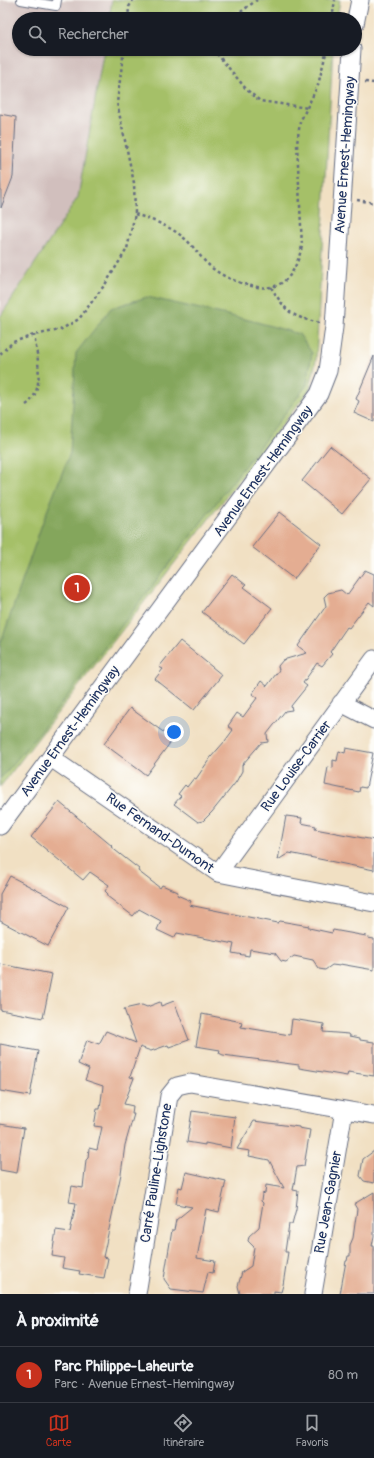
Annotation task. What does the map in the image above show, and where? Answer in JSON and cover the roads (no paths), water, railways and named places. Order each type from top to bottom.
[{"type":"street","points":[[358,12],[360,0]]},
{"type":"street","name":"Avenue Ernest-Hemingway","points":[[0,826],[319,394],[328,371],[334,326],[352,56]]},
{"type":"street","name":"Rue Louise-Carrier","points":[[218,873],[374,659]]},
{"type":"street","points":[[341,703],[374,720]]},
{"type":"street","name":"Rue Fernand-Dumont","points":[[51,758],[218,873],[374,903]]},
{"type":"street","name":"Carré Pauline-Lighstone","points":[[136,1294],[169,1096],[177,1086],[190,1083],[374,1115]]},
{"type":"street","name":"Rue Jean-Gagnier","points":[[313,1294],[344,1110]]},
{"type":"lane","points":[[20,0],[56,6],[57,0]]},
{"type":"place","name":"Parc Philippe-Laheurte","points":[[77,588]]}]
